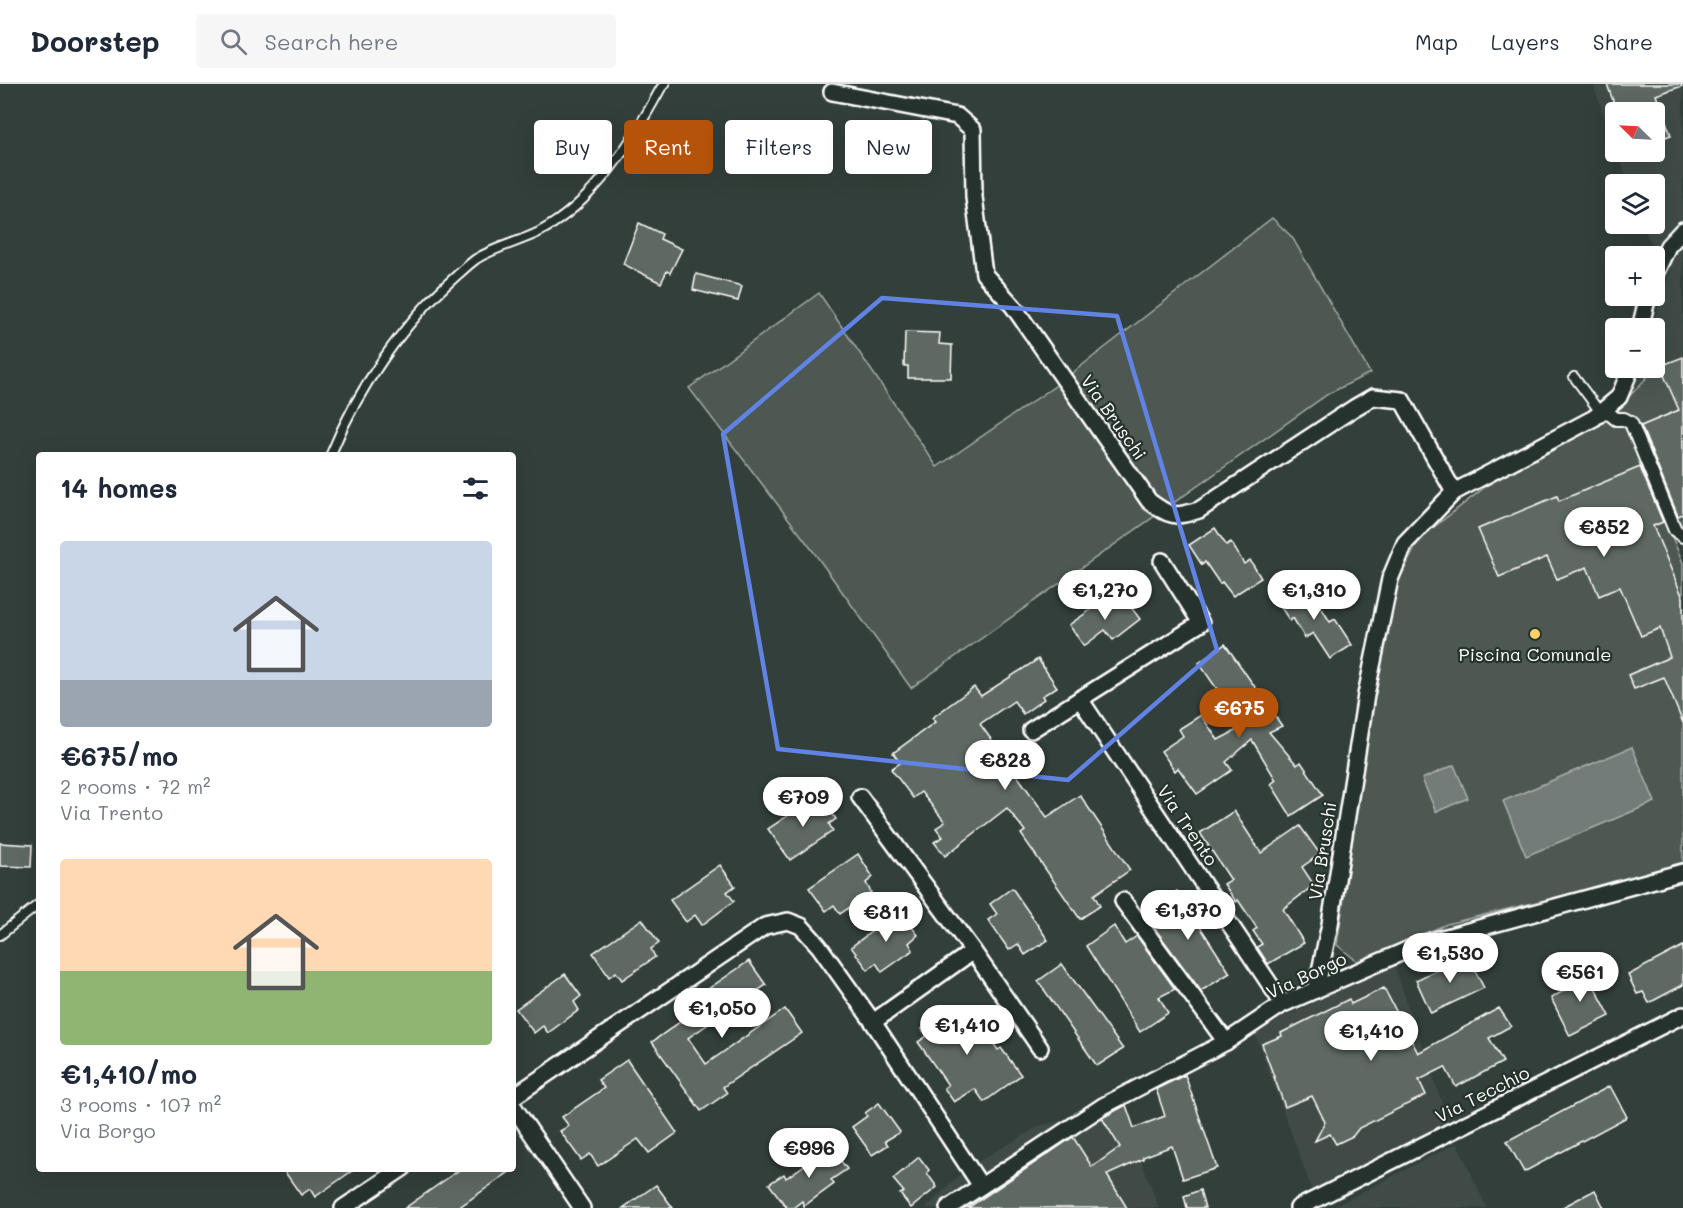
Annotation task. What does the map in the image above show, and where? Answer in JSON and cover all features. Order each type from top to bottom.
[{"type":"street","name":"Via Bruschi","points":[[832,92],[957,116],[973,130],[974,198],[984,274],[1013,306],[1149,501],[1164,512],[1179,517],[1199,510],[1373,397],[1402,400],[1454,492]]},
{"type":"street","points":[[1665,252],[1683,230]]},
{"type":"street","name":"Via Bruschi","points":[[1316,990],[1330,924],[1366,695],[1390,579],[1405,543],[1454,492],[1594,418],[1619,397],[1627,378]]},
{"type":"street","points":[[1602,411],[1616,419],[1624,419],[1631,423],[1675,530],[1683,536]]},
{"type":"street","points":[[1031,730],[1201,622],[1162,561]]},
{"type":"street","name":"Via Trento","points":[[1080,699],[1283,1004]]},
{"type":"street","points":[[860,797],[973,951],[1040,1048]]},
{"type":"street","name":"Via Borgo","points":[[948,1208],[1103,1106],[1226,1042],[1283,1004],[1421,944],[1683,872]]},
{"type":"street","points":[[1123,901],[1226,1042]]},
{"type":"street","points":[[516,1095],[765,926],[788,921],[801,926],[819,946],[873,1022],[981,1186]]},
{"type":"street","points":[[873,1022],[973,951]]},
{"type":"street","name":"Via Tecchio","points":[[1298,1208],[1683,1015]]},
{"type":"street","points":[[516,1110],[582,1208]]},
{"type":"street","points":[[343,1208],[397,1172]]},
{"type":"lane","points":[[332,452],[368,383],[398,336],[440,291],[476,259],[539,231],[573,211],[607,173],[639,128],[665,84]]},
{"type":"lane","points":[[1574,377],[1602,411]]},
{"type":"lane","points":[[0,935],[36,906]]},
{"type":"highlighted area","points":[[882,298],[1117,316],[1217,650],[1068,780],[778,749],[723,434]]},
{"type":"shaded area","points":[[1593,84],[1683,84],[1683,356],[1665,365],[1665,318],[1654,318],[1659,306],[1665,306],[1665,287],[1670,273],[1665,265],[1665,246],[1653,246],[1646,234],[1665,234],[1665,174],[1625,174],[1621,162],[1665,162],[1665,102],[1605,102],[1605,119]]},
{"type":"shaded area","points":[[1272,218],[1292,237],[1370,373],[1328,394],[911,688],[813,551],[689,388],[819,293],[937,467],[1058,384]]},
{"type":"shaded area","name":"Piscina Comunale","points":[[1683,358],[1683,526],[1670,532],[1683,563],[1683,866],[1447,924],[1358,962],[1337,945],[1375,688],[1399,580],[1420,538],[1489,484],[1609,418],[1646,378],[1665,378],[1665,365]]},
{"type":"shaded area","points":[[1633,378],[1646,378],[1623,402]]},
{"type":"shaded area","points":[[1632,747],[1655,802],[1526,856],[1503,801]]},
{"type":"shaded area","points":[[1454,765],[1468,798],[1436,812],[1422,779]]},
{"type":"shaded area","points":[[1394,965],[1451,1129],[1314,1195],[1254,1031]]},
{"type":"shaded area","points":[[1120,1105],[1159,1208],[926,1208],[967,1168],[1040,1126]]},
{"type":"shaded area","points":[[1457,1143],[1487,1208],[1331,1208]]},
{"type":"building","points":[[1607,84],[1681,84],[1682,86],[1656,95],[1659,102],[1613,102]]},
{"type":"building","points":[[1665,119],[1671,135],[1665,137]]},
{"type":"building","points":[[639,223],[662,234],[660,239],[682,249],[670,273],[667,271],[661,283],[623,264]]},
{"type":"building","points":[[696,274],[742,286],[738,301],[693,290]]},
{"type":"building","points":[[905,332],[940,333],[939,344],[952,345],[951,378],[908,378],[908,366],[904,366]]},
{"type":"building","points":[[1683,357],[1683,514],[1678,516],[1641,426],[1679,410],[1665,378],[1665,364]]},
{"type":"building","points":[[1640,467],[1663,522],[1653,526],[1683,598],[1683,723],[1664,677],[1634,689],[1628,675],[1670,657],[1660,628],[1641,636],[1620,587],[1599,596],[1587,567],[1557,579],[1547,557],[1499,577],[1478,529],[1557,496],[1559,501]]},
{"type":"building","points":[[1215,528],[1226,545],[1231,542],[1244,564],[1250,560],[1261,578],[1233,596],[1222,582],[1220,584],[1205,562],[1202,565],[1189,545]]},
{"type":"building","points":[[1300,584],[1313,604],[1318,602],[1330,622],[1335,619],[1352,645],[1330,659],[1313,633],[1305,638],[1293,618],[1290,621],[1276,600]]},
{"type":"building","points":[[1121,594],[1140,619],[1113,640],[1105,630],[1084,646],[1069,625],[1099,604],[1102,608]]},
{"type":"building","points":[[1225,644],[1282,726],[1269,732],[1297,765],[1301,762],[1323,795],[1291,816],[1271,784],[1276,780],[1252,740],[1226,762],[1232,770],[1197,794],[1178,768],[1175,771],[1161,751],[1183,736],[1179,729],[1201,715],[1218,740],[1243,727],[1199,663]]},
{"type":"building","points":[[1038,659],[1057,687],[1042,696],[1044,699],[1023,714],[1014,701],[980,724],[1047,817],[1080,795],[1130,870],[1094,895],[1100,906],[1080,919],[1021,834],[1025,831],[1007,808],[945,856],[934,842],[943,837],[936,828],[945,822],[921,792],[913,798],[891,769],[900,763],[893,753],[935,722],[932,718],[974,687],[981,696]]},
{"type":"building","points":[[819,795],[836,819],[829,824],[833,831],[790,860],[768,829]]},
{"type":"building","points":[[1234,811],[1261,853],[1300,826],[1320,854],[1302,867],[1314,885],[1283,909],[1304,943],[1268,964],[1257,947],[1262,944],[1253,931],[1257,928],[1224,884],[1231,880],[1200,833]]},
{"type":"building","points":[[0,843],[32,845],[31,867],[0,866]]},
{"type":"building","points":[[858,854],[873,877],[866,883],[871,892],[840,914],[834,905],[826,911],[809,888]]},
{"type":"building","points":[[720,865],[735,886],[727,892],[734,901],[702,925],[695,915],[686,922],[670,900]]},
{"type":"building","points":[[1012,888],[1048,940],[1025,955],[1018,944],[1009,950],[988,920],[997,914],[990,904]]},
{"type":"building","points":[[1177,891],[1230,973],[1201,991],[1152,925],[1156,922],[1147,910]]},
{"type":"building","points":[[899,911],[918,935],[909,943],[913,950],[882,972],[876,963],[868,970],[851,947]]},
{"type":"building","points":[[642,919],[659,943],[651,949],[655,957],[622,980],[616,972],[609,977],[593,953]]},
{"type":"building","points":[[1114,926],[1125,944],[1137,936],[1175,989],[1159,997],[1168,1013],[1140,1032],[1086,946]]},
{"type":"building","points":[[1683,946],[1683,985],[1649,1003],[1643,992],[1637,994],[1628,975]]},
{"type":"building","points":[[1467,955],[1484,988],[1431,1013],[1416,980]]},
{"type":"building","points":[[749,961],[766,985],[688,1038],[706,1064],[785,1009],[802,1033],[723,1087],[727,1093],[701,1111],[652,1042],[698,1009],[692,1000]]},
{"type":"building","points":[[1582,963],[1610,1016],[1570,1036],[1551,998],[1574,985],[1567,971]]},
{"type":"building","points":[[1062,964],[1123,1049],[1097,1066],[1038,981]]},
{"type":"building","points":[[565,974],[581,996],[574,1002],[579,1010],[548,1033],[543,1026],[534,1033],[516,1009]]},
{"type":"building","points":[[1384,988],[1418,1053],[1499,1008],[1511,1026],[1489,1038],[1503,1062],[1456,1087],[1445,1067],[1419,1080],[1426,1095],[1359,1128],[1353,1136],[1336,1144],[1330,1134],[1315,1141],[1325,1122],[1312,1096],[1285,1107],[1262,1044],[1282,1036],[1281,1033],[1349,999],[1351,1004]]},
{"type":"building","points":[[953,1007],[959,1015],[968,1008],[998,1050],[1001,1048],[1021,1075],[984,1102],[975,1089],[954,1102],[944,1088],[948,1085],[918,1042],[927,1036],[922,1029]]},
{"type":"building","points":[[627,1060],[677,1133],[649,1153],[638,1139],[598,1166],[590,1154],[581,1160],[560,1131],[569,1126],[562,1117],[604,1088],[598,1080]]},
{"type":"building","points":[[1185,1075],[1217,1168],[1183,1179],[1172,1146],[1107,1175],[1127,1208],[968,1208],[1073,1137],[1092,1167],[1120,1147],[1102,1118],[1126,1105],[1134,1128],[1165,1116],[1156,1089]]},
{"type":"building","points":[[1610,1086],[1627,1117],[1524,1172],[1507,1141]]},
{"type":"building","points":[[879,1103],[900,1132],[885,1141],[888,1145],[872,1155],[852,1127],[867,1116],[865,1113]]},
{"type":"building","points":[[827,1142],[847,1169],[831,1180],[834,1184],[804,1206],[802,1201],[793,1208],[787,1208],[769,1184],[784,1174],[786,1178],[816,1157],[813,1153]]},
{"type":"building","points":[[919,1157],[929,1170],[927,1173],[937,1187],[911,1208],[900,1194],[904,1192],[893,1179]]},
{"type":"building","points":[[285,1172],[350,1172],[315,1197],[310,1189],[301,1195]]},
{"type":"building","points":[[456,1172],[509,1172],[458,1208],[405,1208]]},
{"type":"building","points":[[656,1185],[673,1208],[623,1208]]},
{"type":"building","points":[[1200,1190],[1205,1208],[1187,1208],[1184,1196]]},
{"type":"building","points":[[1595,1190],[1604,1208],[1561,1208]]},
{"type":"place","name":"Piscina Comunale","points":[[1535,634]]}]
